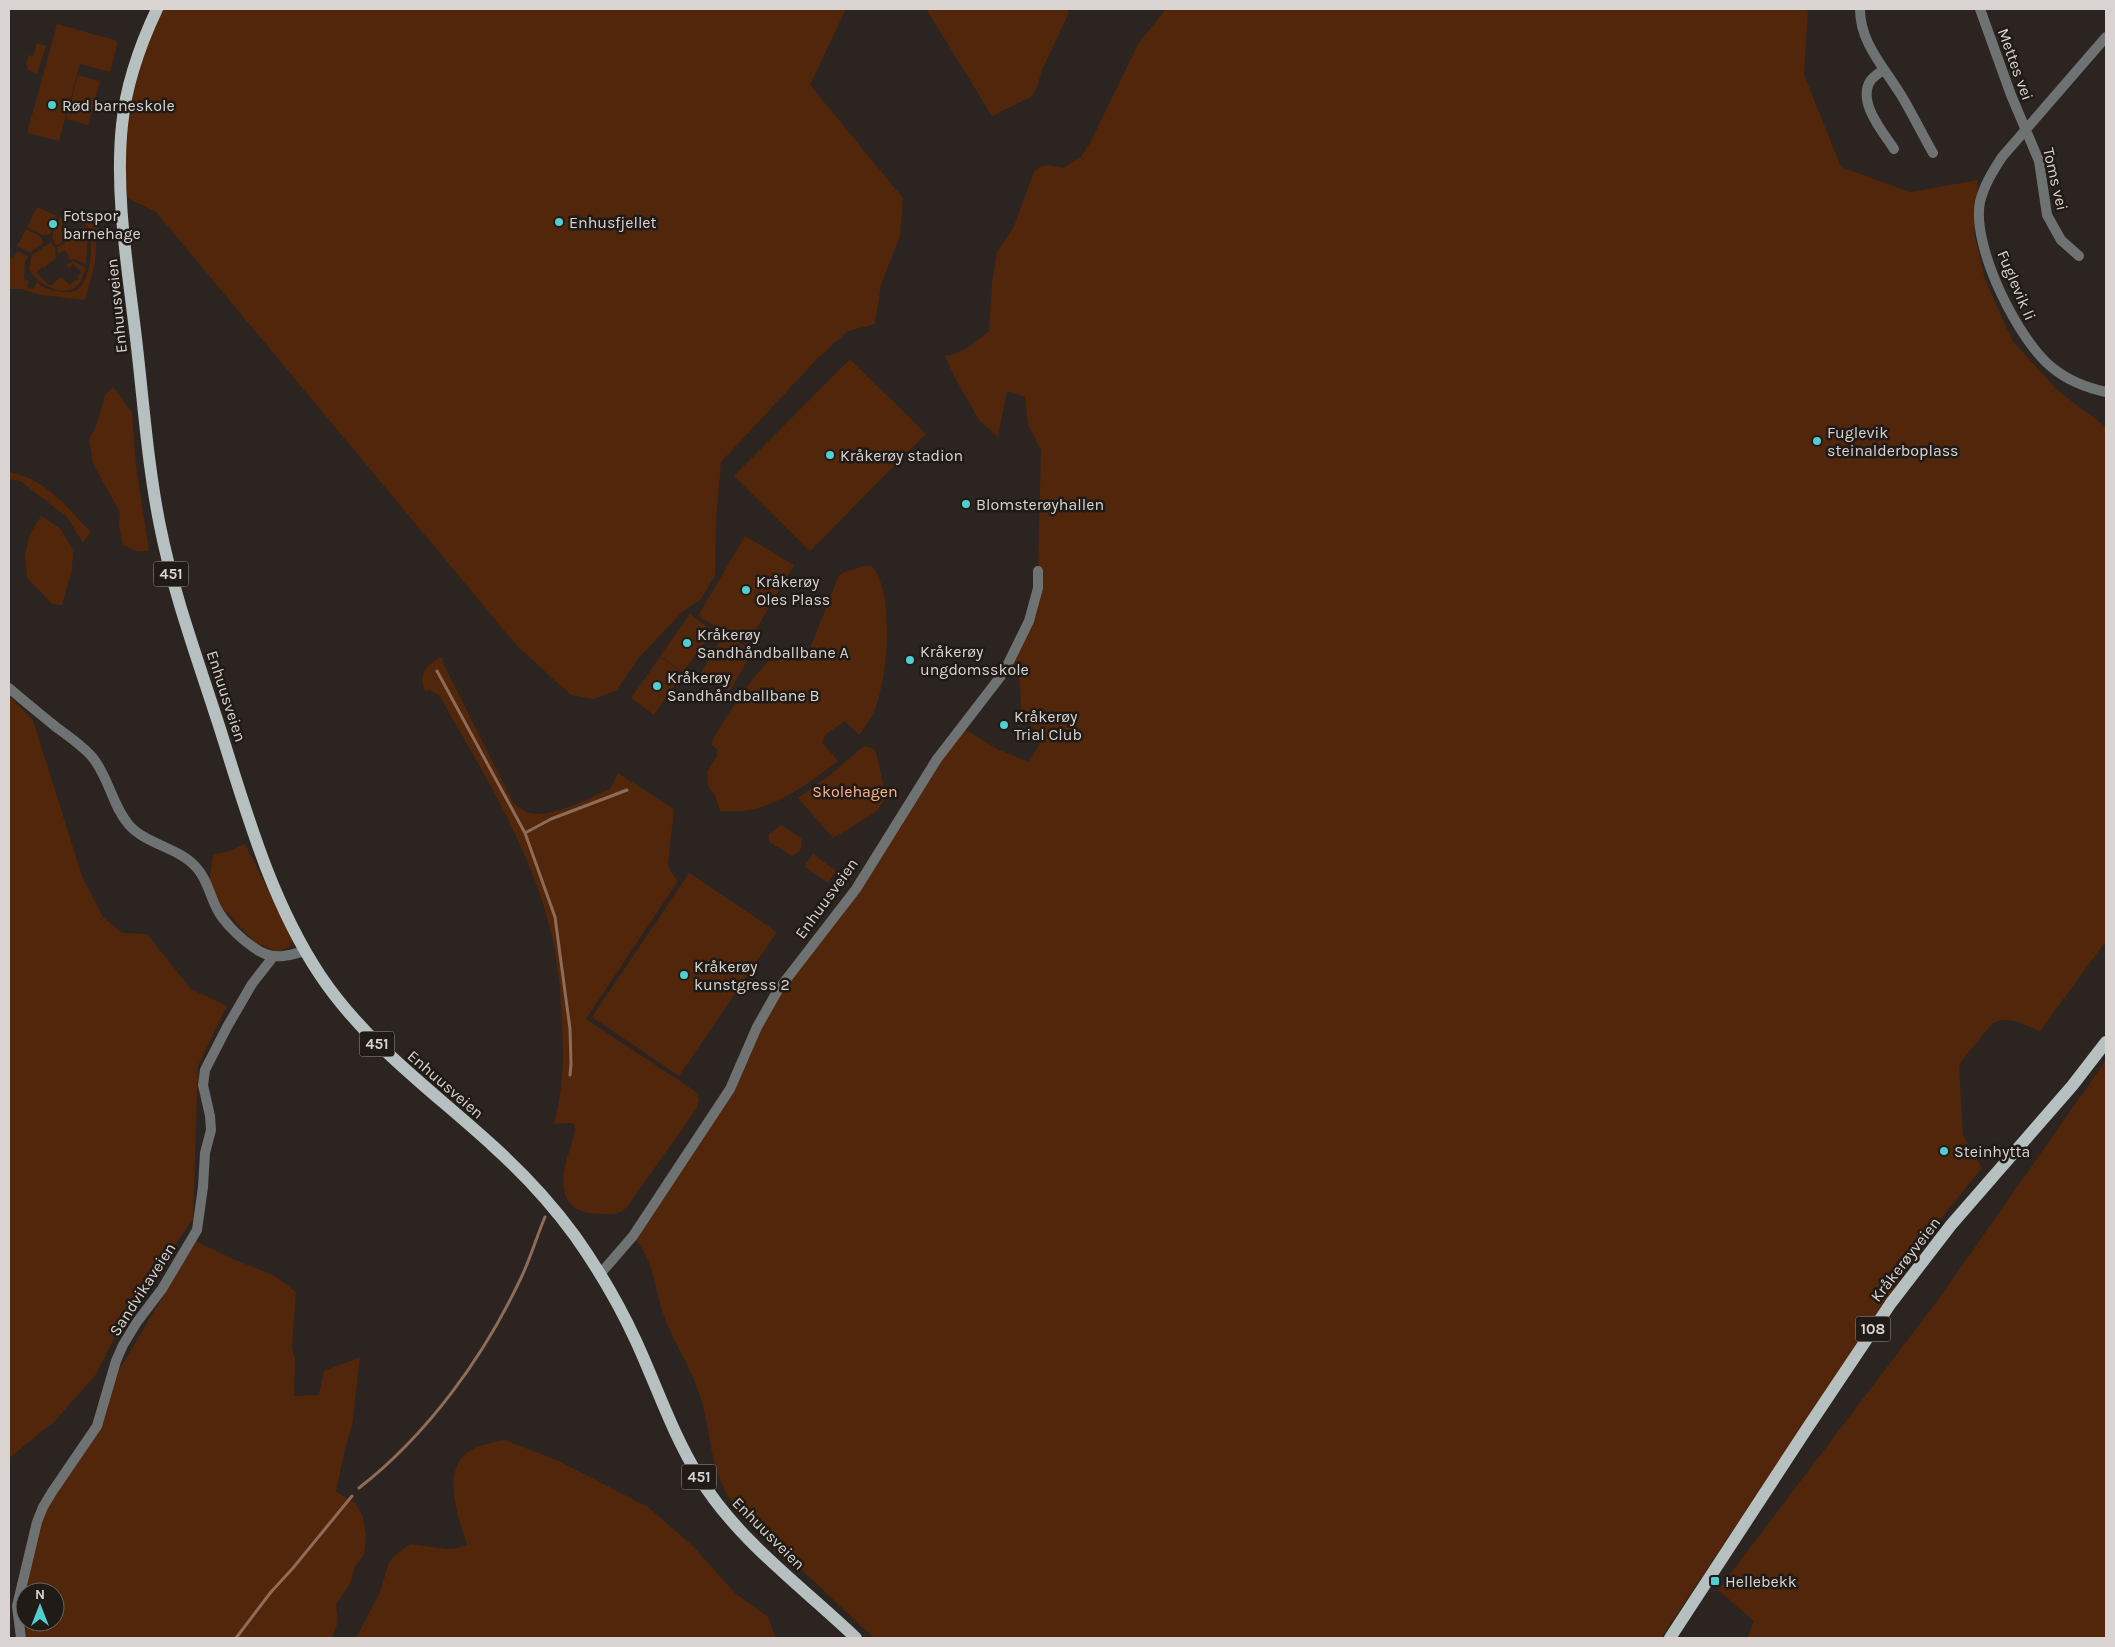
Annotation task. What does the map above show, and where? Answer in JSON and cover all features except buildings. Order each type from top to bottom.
[{"type":"main road","name":"Enhuusveien","points":[[157,9],[132,72],[124,108],[120,166],[132,309],[154,494],[173,582],[252,830],[276,892],[305,951],[332,993],[361,1028],[405,1070],[490,1143],[530,1182],[564,1222],[601,1273],[635,1338],[681,1444],[701,1480],[731,1521],[856,1638]]},
{"type":"main road","name":"Kråkerøyveien","points":[[1670,1638],[1891,1303],[1951,1225],[2072,1086],[2106,1042]]},
{"type":"street","points":[[1860,9],[1860,22],[1865,38],[1883,70],[1901,95],[1932,153]]},
{"type":"street","name":"Mettes vei","points":[[1980,9],[2024,129]]},
{"type":"street","name":"Fuglevik li","points":[[2106,37],[2058,94],[2024,129],[2002,157],[1989,178],[1980,202],[1979,216],[1983,238],[1995,279],[2018,328],[2029,345],[2053,369],[2086,387],[2106,392]]},
{"type":"street","points":[[1883,70],[1872,80],[1866,95],[1870,110],[1894,149]]},
{"type":"street","name":"Toms vei","points":[[2024,129],[2039,161],[2047,215],[2061,240],[2079,256]]},
{"type":"street","name":"Enhuusveien","points":[[601,1273],[633,1236],[730,1089],[758,1027],[778,990],[856,889],[937,759],[1004,672],[1029,621],[1038,588],[1038,571]]},
{"type":"street","points":[[9,688],[94,758],[120,812],[130,826],[145,838],[194,865],[205,879],[222,917],[256,948],[273,957],[286,957],[305,951]]},
{"type":"street","name":"Sandvikaveien","points":[[21,1638],[13,1607],[37,1522],[43,1507],[97,1426],[116,1361],[123,1346],[137,1322],[162,1289],[197,1230],[203,1187],[204,1153],[211,1130],[203,1085],[206,1070],[227,1027],[252,984],[273,957]]},
{"type":"green space","points":[[163,9],[846,9],[810,85],[903,198],[900,236],[881,285],[875,324],[848,331],[818,358],[721,462],[716,521],[715,576],[701,599],[683,611],[637,660],[616,691],[593,699],[571,695],[518,647],[156,212],[127,198],[123,147],[141,50]]},
{"type":"green space","points":[[926,9],[1068,9],[1068,15],[1031,97],[992,116]]},
{"type":"green space","points":[[1166,9],[1808,9],[1804,74],[1841,167],[1910,192],[1978,180],[1974,233],[1985,279],[2012,340],[2057,390],[2106,427],[2106,941],[2040,1031],[2010,1020],[1998,1021],[1992,1024],[1959,1064],[1963,1135],[1982,1168],[1942,1217],[1661,1638],[874,1638],[738,1510],[728,1495],[721,1481],[712,1453],[699,1393],[659,1302],[650,1264],[633,1236],[730,1089],[757,1027],[836,915],[961,727],[997,749],[1029,762],[1043,738],[1021,714],[1020,682],[1012,659],[1029,621],[1038,571],[1041,450],[1028,424],[1025,397],[1007,391],[998,437],[979,420],[945,356],[958,353],[989,331],[992,283],[997,252],[1014,226],[1034,172],[1042,166],[1050,165],[1062,168],[1080,158],[1090,143],[1138,44]]},
{"type":"green space","points":[[57,24],[118,41],[110,72],[80,64],[59,141],[27,133]]},
{"type":"green space","points":[[37,43],[46,46],[37,74],[28,70],[26,64],[29,55],[33,56]]},
{"type":"green space","points":[[78,75],[100,81],[88,125],[66,119]]},
{"type":"green space","points":[[37,207],[57,216],[50,234],[43,235],[27,227]]},
{"type":"green space","points":[[76,211],[98,214],[95,264],[85,300],[41,295],[21,289],[9,289],[9,257],[13,259],[17,251],[28,256],[25,262],[24,279],[29,281],[27,287],[33,289],[37,282],[49,289],[63,292],[77,290],[87,275],[91,252],[88,231],[84,223],[77,218]]},
{"type":"green space","points":[[59,217],[64,219],[61,230],[68,231],[70,234],[66,240],[56,245],[52,235]]},
{"type":"green space","points":[[83,224],[88,234],[86,264],[74,259],[70,260],[66,251],[58,254],[57,247],[68,241],[75,231],[81,232]]},
{"type":"green space","points":[[26,229],[38,235],[43,241],[43,244],[31,253],[17,246]]},
{"type":"green space","points":[[51,242],[55,247],[56,258],[44,268],[42,267],[37,273],[50,286],[61,277],[70,285],[79,279],[78,276],[81,272],[73,264],[69,269],[66,265],[73,261],[86,268],[80,282],[71,290],[64,291],[50,288],[37,279],[29,269],[32,255]]},
{"type":"green space","name":"Kråkerøy stadion","points":[[850,359],[926,434],[810,551],[734,476]]},
{"type":"green space","points":[[113,387],[132,412],[136,465],[149,551],[136,551],[123,545],[119,525],[120,512],[93,464],[89,440],[97,424],[105,395]]},
{"type":"green space","points":[[9,472],[23,476],[45,487],[63,503],[91,532],[83,543],[67,517],[20,481],[9,479]]},
{"type":"green space","points":[[41,516],[61,529],[73,550],[72,570],[62,605],[52,604],[27,578],[25,556],[29,536]]},
{"type":"green space","name":"Kråkerøy Oles Plass","points":[[745,536],[794,565],[747,645],[698,616]]},
{"type":"green space","points":[[872,566],[884,595],[887,636],[880,695],[870,720],[859,735],[845,721],[826,734],[822,742],[838,761],[798,790],[784,798],[754,809],[720,811],[715,795],[708,786],[707,772],[717,756],[717,749],[711,745],[720,727],[746,688],[769,661],[780,658],[785,650],[793,659],[798,661],[810,656],[811,646],[839,575],[846,571]]},
{"type":"green space","name":"Kråkerøy Sandhåndballbane A","points":[[690,614],[713,631],[683,672],[660,656]]},
{"type":"green space","points":[[724,634],[753,651],[729,692],[700,675]]},
{"type":"green space","points":[[442,657],[443,663],[514,804],[527,812],[536,814],[557,811],[610,789],[618,773],[674,809],[668,864],[672,874],[678,881],[586,1019],[695,1091],[699,1099],[697,1108],[627,1207],[618,1213],[602,1214],[580,1211],[568,1200],[565,1193],[563,1184],[564,1174],[575,1125],[571,1123],[554,1124],[561,1087],[563,1051],[560,989],[553,940],[541,897],[517,837],[487,779],[439,695],[429,690],[425,691],[422,679],[425,670],[432,662]]},
{"type":"green space","name":"Kråkerøy Sandhåndballbane B","points":[[660,657],[683,673],[654,715],[631,698]]},
{"type":"green space","points":[[9,696],[33,720],[82,876],[103,917],[122,933],[147,934],[191,989],[227,1006],[198,1066],[193,1219],[125,1317],[95,1376],[54,1422],[9,1458]]},
{"type":"green space","name":"Skolehagen","points":[[864,746],[873,748],[876,752],[886,797],[876,812],[833,838],[798,798],[831,774]]},
{"type":"green space","points":[[781,825],[801,838],[801,849],[792,856],[769,842],[769,834]]},
{"type":"green space","points":[[245,844],[293,940],[290,947],[277,952],[253,941],[222,907],[209,881],[213,854],[227,852]]},
{"type":"green space","points":[[813,854],[836,871],[828,883],[804,866]]},
{"type":"green space","name":"Kråkerøy kunstgress 2","points":[[689,873],[777,932],[679,1076],[592,1017]]},
{"type":"green space","points":[[2106,1060],[2106,1638],[1747,1638],[1754,1621],[1718,1590],[1940,1297]]},
{"type":"green space","points":[[196,1241],[275,1276],[296,1292],[292,1348],[295,1359],[294,1396],[319,1395],[324,1371],[360,1357],[352,1426],[336,1492],[355,1502],[363,1517],[366,1536],[364,1555],[355,1566],[350,1584],[336,1605],[338,1622],[332,1638],[27,1638],[26,1632],[65,1632],[65,1582],[23,1582],[42,1516],[100,1425],[113,1380]]},
{"type":"green space","points":[[505,1440],[557,1460],[648,1507],[694,1547],[735,1593],[768,1617],[776,1638],[356,1638],[380,1592],[389,1562],[399,1552],[410,1544],[446,1549],[459,1548],[467,1544],[459,1520],[454,1492],[454,1478],[457,1466],[464,1456],[475,1448]]},
{"type":"waterway","points":[[437,671],[525,833],[555,917],[570,1029],[570,1075]]},
{"type":"waterway","points":[[525,833],[551,819],[627,790]]},
{"type":"waterway","points":[[359,1488],[408,1444],[471,1366],[489,1338],[520,1280],[545,1217]]},
{"type":"waterway","points":[[236,1638],[271,1592],[352,1496]]},
{"type":"place","name":"Rød barneskole","points":[[52,105]]},
{"type":"place","name":"Enhusfjellet","points":[[559,222]]},
{"type":"place","name":"Fotspor barnehage","points":[[53,224]]},
{"type":"place","name":"Fuglevik steinalderboplass","points":[[1817,441]]},
{"type":"place","name":"Kråkerøy stadion","points":[[830,455]]},
{"type":"place","name":"Blomsterøyhallen","points":[[966,504]]},
{"type":"place","name":"Kråkerøy Oles Plass","points":[[746,590]]},
{"type":"place","name":"Kråkerøy Sandhåndballbane A","points":[[687,643]]},
{"type":"place","name":"Kråkerøy ungdomsskole","points":[[910,660]]},
{"type":"place","name":"Kråkerøy Sandhåndballbane B","points":[[657,686]]},
{"type":"place","name":"Kråkerøy Trial Club","points":[[1004,725]]},
{"type":"place","name":"Kråkerøy kunstgress 2","points":[[684,975]]},
{"type":"place","name":"Steinhytta","points":[[1944,1151]]},
{"type":"place","name":"Hellebekk","points":[[1715,1581]]}]
